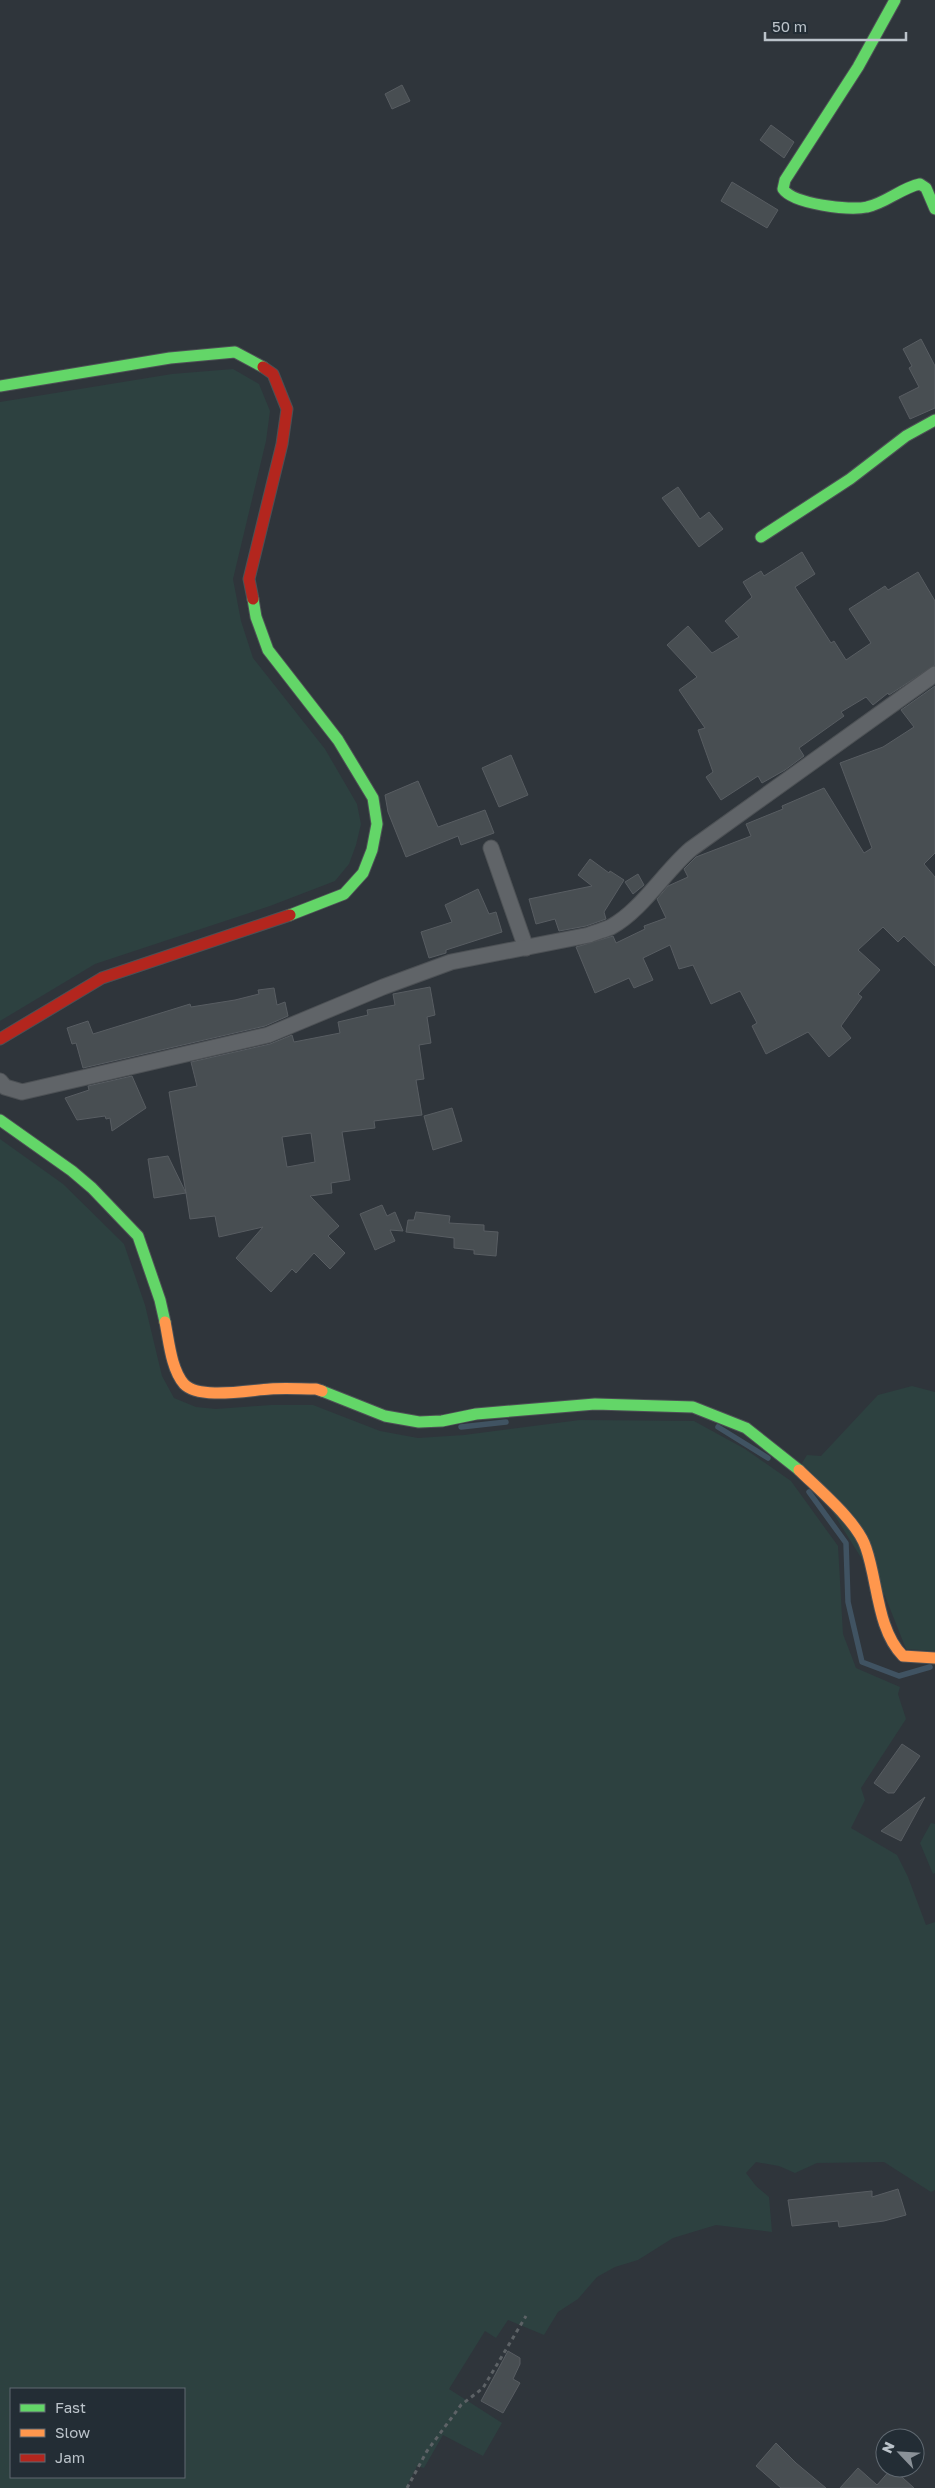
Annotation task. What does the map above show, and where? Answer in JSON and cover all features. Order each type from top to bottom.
[{"type":"street","points":[[895,0],[854,74],[785,180],[783,190],[788,196],[833,207],[866,208],[904,188],[920,184],[926,188],[935,209]]},
{"type":"street","points":[[0,386],[170,358],[235,352],[251,359],[272,374],[287,409],[282,444],[249,579],[256,617],[268,650],[338,740],[373,798],[377,824],[372,850],[363,873],[344,894],[275,921],[102,978],[0,1039]]},
{"type":"street","points":[[762,537],[850,478],[906,436],[935,420]]},
{"type":"street","points":[[0,1081],[6,1087],[22,1092],[268,1035],[416,974],[451,962],[589,935],[611,927],[635,908],[691,849],[935,674]]},
{"type":"street","points":[[491,848],[526,948]]},
{"type":"street","points":[[0,1120],[72,1171],[92,1188],[138,1236],[160,1300],[176,1370],[185,1385],[200,1391],[217,1393],[270,1389],[316,1389],[385,1416],[419,1422],[442,1421],[476,1414],[595,1404],[693,1407],[746,1428],[797,1468],[836,1506],[852,1524],[866,1546],[884,1620],[896,1649],[903,1656],[935,1658]]},
{"type":"path","points":[[408,2488],[427,2451],[461,2405],[483,2388],[526,2316]]},
{"type":"green space","points":[[233,369],[259,384],[270,411],[266,441],[233,579],[241,621],[253,658],[325,749],[357,804],[361,824],[356,845],[349,864],[335,881],[270,906],[95,964],[0,1021],[0,402],[172,374]]},
{"type":"green space","points":[[0,1139],[63,1184],[124,1244],[145,1305],[162,1376],[174,1398],[196,1407],[216,1409],[271,1405],[313,1405],[380,1431],[418,1438],[464,1435],[580,1420],[694,1421],[745,1449],[791,1481],[838,1546],[843,1634],[856,1668],[900,1687],[898,1694],[906,1719],[861,1788],[865,1800],[851,1828],[897,1855],[908,1877],[926,1925],[935,1922],[935,2190],[931,2192],[884,2162],[817,2163],[795,2173],[779,2166],[756,2162],[746,2173],[756,2186],[769,2197],[772,2232],[716,2225],[673,2238],[638,2260],[615,2267],[597,2277],[578,2299],[558,2312],[544,2335],[508,2320],[496,2338],[485,2331],[449,2389],[502,2423],[483,2456],[443,2435],[424,2468],[417,2466],[406,2488],[0,2488]]},
{"type":"green space","points":[[912,1386],[935,1392],[935,1651],[906,1649],[885,1596],[802,1463],[807,1455],[821,1456],[878,1395]]},
{"type":"green space","points":[[931,1823],[935,1824],[935,1873],[933,1874],[920,1843]]},
{"type":"building","points":[[402,85],[410,101],[392,109],[385,94]]},
{"type":"building","points":[[771,125],[794,142],[784,158],[760,140]]},
{"type":"building","points":[[732,182],[778,210],[767,228],[721,201]]},
{"type":"building","points":[[921,339],[935,366],[935,408],[910,419],[899,397],[919,387],[909,368],[912,366],[903,349]]},
{"type":"building","points":[[678,487],[700,519],[709,512],[723,529],[699,547],[662,498]]},
{"type":"building","points":[[802,552],[815,574],[795,587],[831,643],[834,641],[846,660],[871,643],[849,609],[885,586],[888,590],[918,572],[935,601],[935,665],[889,695],[888,693],[873,705],[866,697],[841,712],[844,716],[799,748],[804,756],[785,770],[762,783],[758,776],[721,800],[706,777],[713,772],[698,730],[705,728],[679,690],[697,677],[667,645],[688,626],[712,653],[739,637],[725,621],[752,597],[743,582],[761,571],[764,576]]},
{"type":"building","points":[[935,686],[935,853],[924,864],[935,877],[935,966],[904,936],[898,942],[883,927],[858,950],[880,970],[858,994],[862,997],[841,1026],[851,1038],[829,1057],[808,1032],[766,1054],[752,1026],[757,1023],[740,991],[711,1004],[693,965],[679,969],[670,945],[643,958],[653,980],[634,988],[629,978],[595,993],[576,947],[613,936],[616,943],[645,929],[644,926],[666,918],[657,899],[668,886],[688,877],[684,869],[696,857],[751,836],[746,824],[783,809],[782,806],[824,788],[864,853],[872,848],[840,763],[883,747],[914,727],[901,710]]},
{"type":"building","points":[[511,755],[528,795],[499,807],[482,768]]},
{"type":"building","points":[[418,781],[438,827],[485,810],[494,833],[461,845],[458,836],[406,857],[388,812],[385,795]]},
{"type":"building","points":[[590,859],[609,873],[610,871],[624,880],[604,912],[606,919],[586,926],[559,931],[555,919],[536,924],[529,899],[592,886],[578,875]]},
{"type":"building","points":[[638,874],[644,885],[633,894],[625,882]]},
{"type":"building","points":[[478,889],[489,914],[496,912],[502,932],[446,950],[446,953],[429,958],[421,932],[452,922],[445,905]]},
{"type":"building","points":[[430,987],[435,1015],[427,1017],[431,1043],[419,1045],[424,1079],[416,1080],[422,1115],[374,1121],[375,1128],[342,1132],[350,1180],[331,1183],[332,1193],[310,1196],[339,1226],[328,1236],[345,1253],[330,1269],[314,1253],[296,1273],[292,1269],[271,1292],[236,1258],[263,1227],[219,1237],[215,1216],[190,1219],[169,1092],[197,1086],[191,1062],[270,1044],[292,1035],[294,1042],[340,1033],[338,1022],[368,1015],[367,1010],[395,1005],[393,994]],"holes":[[[311,1133],[315,1162],[287,1167],[282,1137]]]},
{"type":"building","points":[[274,988],[277,1005],[285,1002],[288,1016],[265,1026],[83,1068],[76,1043],[72,1044],[67,1028],[88,1021],[93,1034],[190,1004],[191,1007],[235,1000],[259,994],[258,990]]},
{"type":"building","points":[[132,1076],[146,1108],[112,1131],[110,1118],[106,1119],[105,1116],[77,1120],[65,1098],[89,1090],[88,1086]]},
{"type":"building","points":[[452,1108],[462,1141],[433,1150],[424,1116]]},
{"type":"building","points":[[168,1156],[186,1193],[154,1198],[148,1159]]},
{"type":"building","points":[[382,1205],[387,1216],[395,1212],[403,1231],[390,1230],[395,1241],[375,1250],[360,1214]]},
{"type":"building","points":[[416,1212],[450,1216],[449,1223],[484,1225],[484,1231],[498,1232],[496,1256],[474,1254],[474,1250],[454,1248],[454,1238],[406,1232],[408,1220],[414,1220]]},
{"type":"building","points":[[902,1744],[920,1756],[894,1793],[888,1793],[874,1783]]},
{"type":"building","points":[[925,1797],[901,1841],[881,1831]]},
{"type":"building","points":[[898,2189],[906,2215],[884,2221],[839,2227],[838,2221],[792,2226],[788,2200],[872,2191],[872,2197]]},
{"type":"building","points":[[508,2351],[520,2358],[520,2364],[513,2379],[520,2383],[503,2413],[481,2401]]},
{"type":"building","points":[[776,2443],[826,2488],[781,2488],[756,2466]]},
{"type":"building","points":[[858,2468],[877,2485],[883,2478],[903,2478],[914,2488],[840,2488]]},
{"type":"waterway","points":[[461,1427],[506,1422]]},
{"type":"waterway","points":[[718,1427],[768,1458]]},
{"type":"waterway","points":[[809,1492],[846,1543],[848,1602],[862,1662],[899,1676],[930,1667]]},
{"type":"traffic: fast","points":[[895,0],[858,67],[785,180],[783,189],[798,199],[809,202],[836,207],[859,208],[874,205],[920,184],[926,188],[935,209]]},
{"type":"traffic: fast","points":[[0,386],[170,358],[235,352],[263,367]]},
{"type":"traffic: fast","points":[[761,537],[850,479],[906,436],[935,420]]},
{"type":"traffic: fast","points":[[253,599],[256,617],[268,650],[338,740],[373,798],[377,824],[372,850],[363,873],[344,894],[290,915]]},
{"type":"traffic: fast","points":[[0,1120],[72,1171],[92,1188],[138,1236],[160,1300],[165,1322]]},
{"type":"traffic: fast","points":[[322,1391],[385,1416],[419,1422],[442,1421],[476,1414],[595,1404],[693,1407],[746,1428],[799,1470]]},
{"type":"traffic: slow","points":[[165,1322],[176,1371],[184,1384],[191,1389],[213,1393],[270,1389],[316,1389],[322,1391]]},
{"type":"traffic: slow","points":[[799,1470],[837,1506],[862,1538],[870,1561],[883,1619],[894,1645],[903,1656],[935,1658]]},
{"type":"traffic: jam","points":[[253,599],[249,579],[282,444],[287,409],[273,374],[263,367]]},
{"type":"traffic: jam","points":[[0,1039],[102,978],[290,915]]}]
